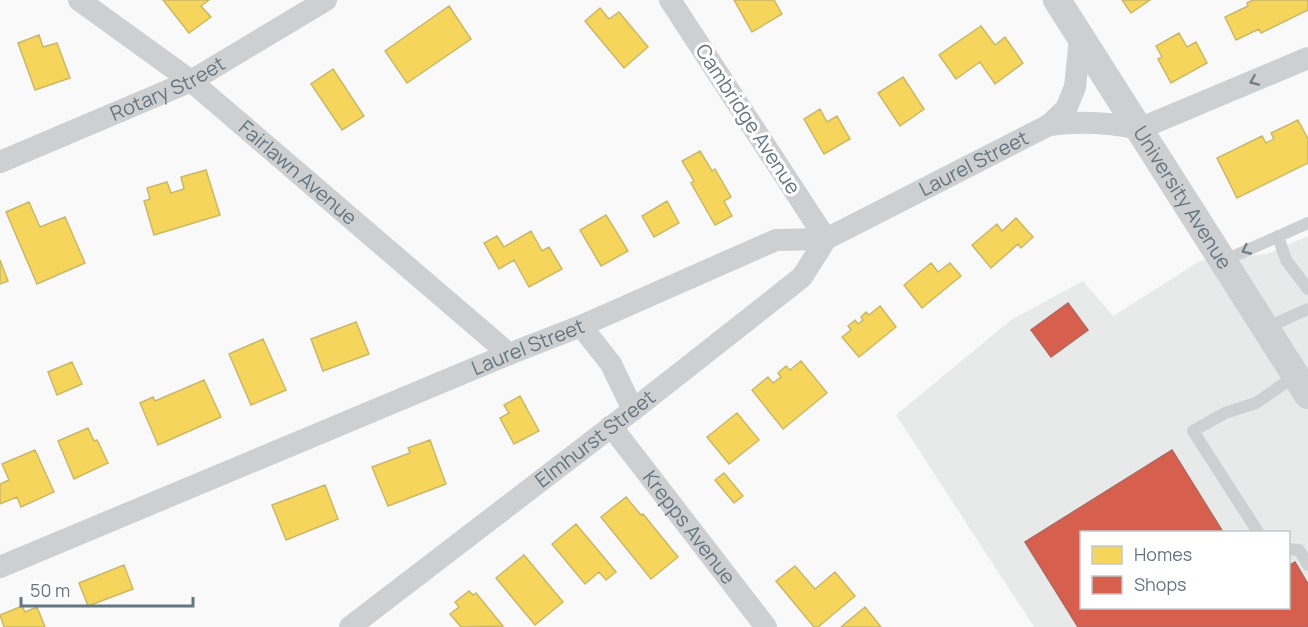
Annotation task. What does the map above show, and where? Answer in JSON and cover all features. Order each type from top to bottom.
[{"type":"street","name":"Fairlawn Avenue","points":[[79,0],[190,81],[509,354]]},
{"type":"street","name":"Rotary Street","points":[[0,162],[190,81],[326,0]]},
{"type":"street","name":"Cambridge Avenue","points":[[670,0],[826,239]]},
{"type":"street","name":"University Avenue","points":[[1057,0],[1302,386]]},
{"type":"street","points":[[1049,125],[1066,109],[1075,87],[1080,37]]},
{"type":"street","points":[[1049,125],[1076,122],[1109,123],[1139,129],[1308,58]]},
{"type":"street","name":"Laurel Street","points":[[0,567],[581,326],[776,240],[826,239],[1049,125]]},
{"type":"street","name":"Elmhurst Street","points":[[351,627],[802,277],[826,239]]},
{"type":"street","points":[[581,326],[611,364],[633,410]]},
{"type":"street","name":"Krepps Avenue","points":[[611,426],[766,627]]},
{"type":"lane","points":[[1223,261],[1308,223]]},
{"type":"lane","points":[[1278,236],[1286,260],[1308,289]]},
{"type":"lane","points":[[1266,328],[1308,309]]},
{"type":"lane","points":[[1257,531],[1193,431],[1225,413],[1302,386]]},
{"type":"lane","points":[[1290,549],[1299,550],[1308,565]]},
{"type":"shaded area","points":[[1308,236],[1308,627],[1034,627],[896,415],[1011,320],[1083,281],[1113,316],[1200,261],[1267,254]]},
{"type":"building: Homes","points":[[163,0],[209,0],[201,6],[211,17],[189,33]]},
{"type":"building: Homes","points":[[734,0],[774,0],[782,14],[752,32]]},
{"type":"building: Homes","points":[[1122,0],[1150,0],[1131,13]]},
{"type":"building: Homes","points":[[1253,0],[1308,0],[1308,10],[1261,33],[1259,29],[1236,40],[1225,17],[1248,6],[1247,3]]},
{"type":"building: Homes","points":[[449,6],[471,39],[407,83],[385,51]]},
{"type":"building: Homes","points":[[600,8],[609,19],[619,12],[648,47],[624,68],[585,21]]},
{"type":"building: Homes","points":[[981,26],[995,45],[1005,37],[1023,63],[995,84],[980,62],[956,79],[939,55]]},
{"type":"building: Homes","points":[[1179,33],[1187,47],[1196,42],[1207,63],[1171,83],[1158,59],[1162,57],[1156,46]]},
{"type":"building: Homes","points":[[39,35],[43,47],[57,43],[70,78],[35,90],[18,43]]},
{"type":"building: Homes","points":[[333,69],[364,116],[342,130],[311,84]]},
{"type":"building: Homes","points":[[903,77],[924,109],[900,126],[878,93]]},
{"type":"building: Homes","points":[[820,109],[827,122],[837,116],[850,139],[824,154],[804,119]]},
{"type":"building: Homes","points":[[1298,120],[1308,139],[1308,163],[1237,198],[1217,158],[1262,136],[1266,143],[1274,139],[1271,133]]},
{"type":"building: Homes","points":[[700,151],[712,171],[715,169],[731,197],[724,201],[732,216],[715,225],[691,183],[694,181],[682,161]]},
{"type":"building: Homes","points":[[206,170],[220,215],[154,235],[144,201],[150,199],[147,188],[167,182],[171,193],[184,189],[181,177]]},
{"type":"building: Homes","points":[[667,201],[679,223],[654,237],[642,216]]},
{"type":"building: Homes","points":[[29,202],[40,227],[65,217],[85,263],[37,284],[6,212]]},
{"type":"building: Homes","points":[[606,215],[628,251],[601,266],[580,230]]},
{"type":"building: Homes","points":[[1016,218],[1033,237],[1021,248],[1018,244],[991,268],[972,245],[997,224],[1002,231]]},
{"type":"building: Homes","points":[[531,231],[542,251],[549,247],[562,269],[529,287],[514,260],[499,269],[484,243],[497,236],[504,247]]},
{"type":"building: Homes","points":[[0,260],[8,281],[0,284]]},
{"type":"building: Homes","points":[[931,263],[938,272],[950,263],[961,276],[922,308],[904,285]]},
{"type":"building: Homes","points":[[880,306],[896,327],[859,357],[842,337],[851,330],[848,326],[855,320],[858,324],[863,320],[861,317],[866,312],[869,315]]},
{"type":"building: Homes","points":[[356,322],[369,354],[323,371],[311,339]]},
{"type":"building: Homes","points":[[263,339],[286,390],[251,405],[229,354]]},
{"type":"building: Homes","points":[[801,361],[827,393],[783,429],[752,390],[768,377],[773,383],[781,377],[778,373],[786,366],[790,370]]},
{"type":"building: Homes","points":[[72,362],[82,384],[57,395],[48,372]]},
{"type":"building: Homes","points":[[204,380],[221,417],[158,445],[140,403],[153,397],[155,401]]},
{"type":"building: Homes","points":[[520,396],[539,431],[514,444],[500,418],[509,413],[504,405]]},
{"type":"building: Homes","points":[[737,413],[759,440],[729,464],[707,437]]},
{"type":"building: Homes","points":[[88,428],[94,441],[97,440],[108,463],[74,479],[58,441]]},
{"type":"building: Homes","points":[[430,440],[446,484],[388,506],[372,467],[410,453],[408,448]]},
{"type":"building: Homes","points":[[35,450],[54,492],[21,507],[17,497],[0,504],[0,484],[9,480],[2,464]]},
{"type":"building: Homes","points":[[724,473],[743,496],[734,503],[715,480]]},
{"type":"building: Homes","points":[[325,485],[338,519],[286,540],[272,505]]},
{"type":"building: Homes","points":[[626,497],[678,557],[651,579],[601,517]]},
{"type":"building: Homes","points":[[576,524],[616,572],[606,580],[599,572],[585,584],[552,544]]},
{"type":"building: Homes","points":[[524,555],[563,602],[535,625],[496,578]]},
{"type":"building: Homes","points":[[124,565],[133,589],[88,606],[79,583]]},
{"type":"building: Homes","points":[[795,566],[815,589],[835,572],[855,596],[818,627],[814,627],[776,581]]},
{"type":"building: Homes","points":[[469,591],[473,595],[476,593],[503,626],[461,627],[450,614],[459,607],[455,602]]},
{"type":"building: Homes","points":[[22,606],[25,612],[37,607],[45,627],[4,627],[0,615]]},
{"type":"building: Homes","points":[[865,607],[881,627],[841,627]]},
{"type":"building: Shops","points":[[1068,303],[1088,330],[1051,357],[1031,330]]},
{"type":"building: Shops","points":[[1172,450],[1222,531],[1080,531],[1080,609],[1290,609],[1290,565],[1295,562],[1308,584],[1308,627],[1078,627],[1025,542]]}]
